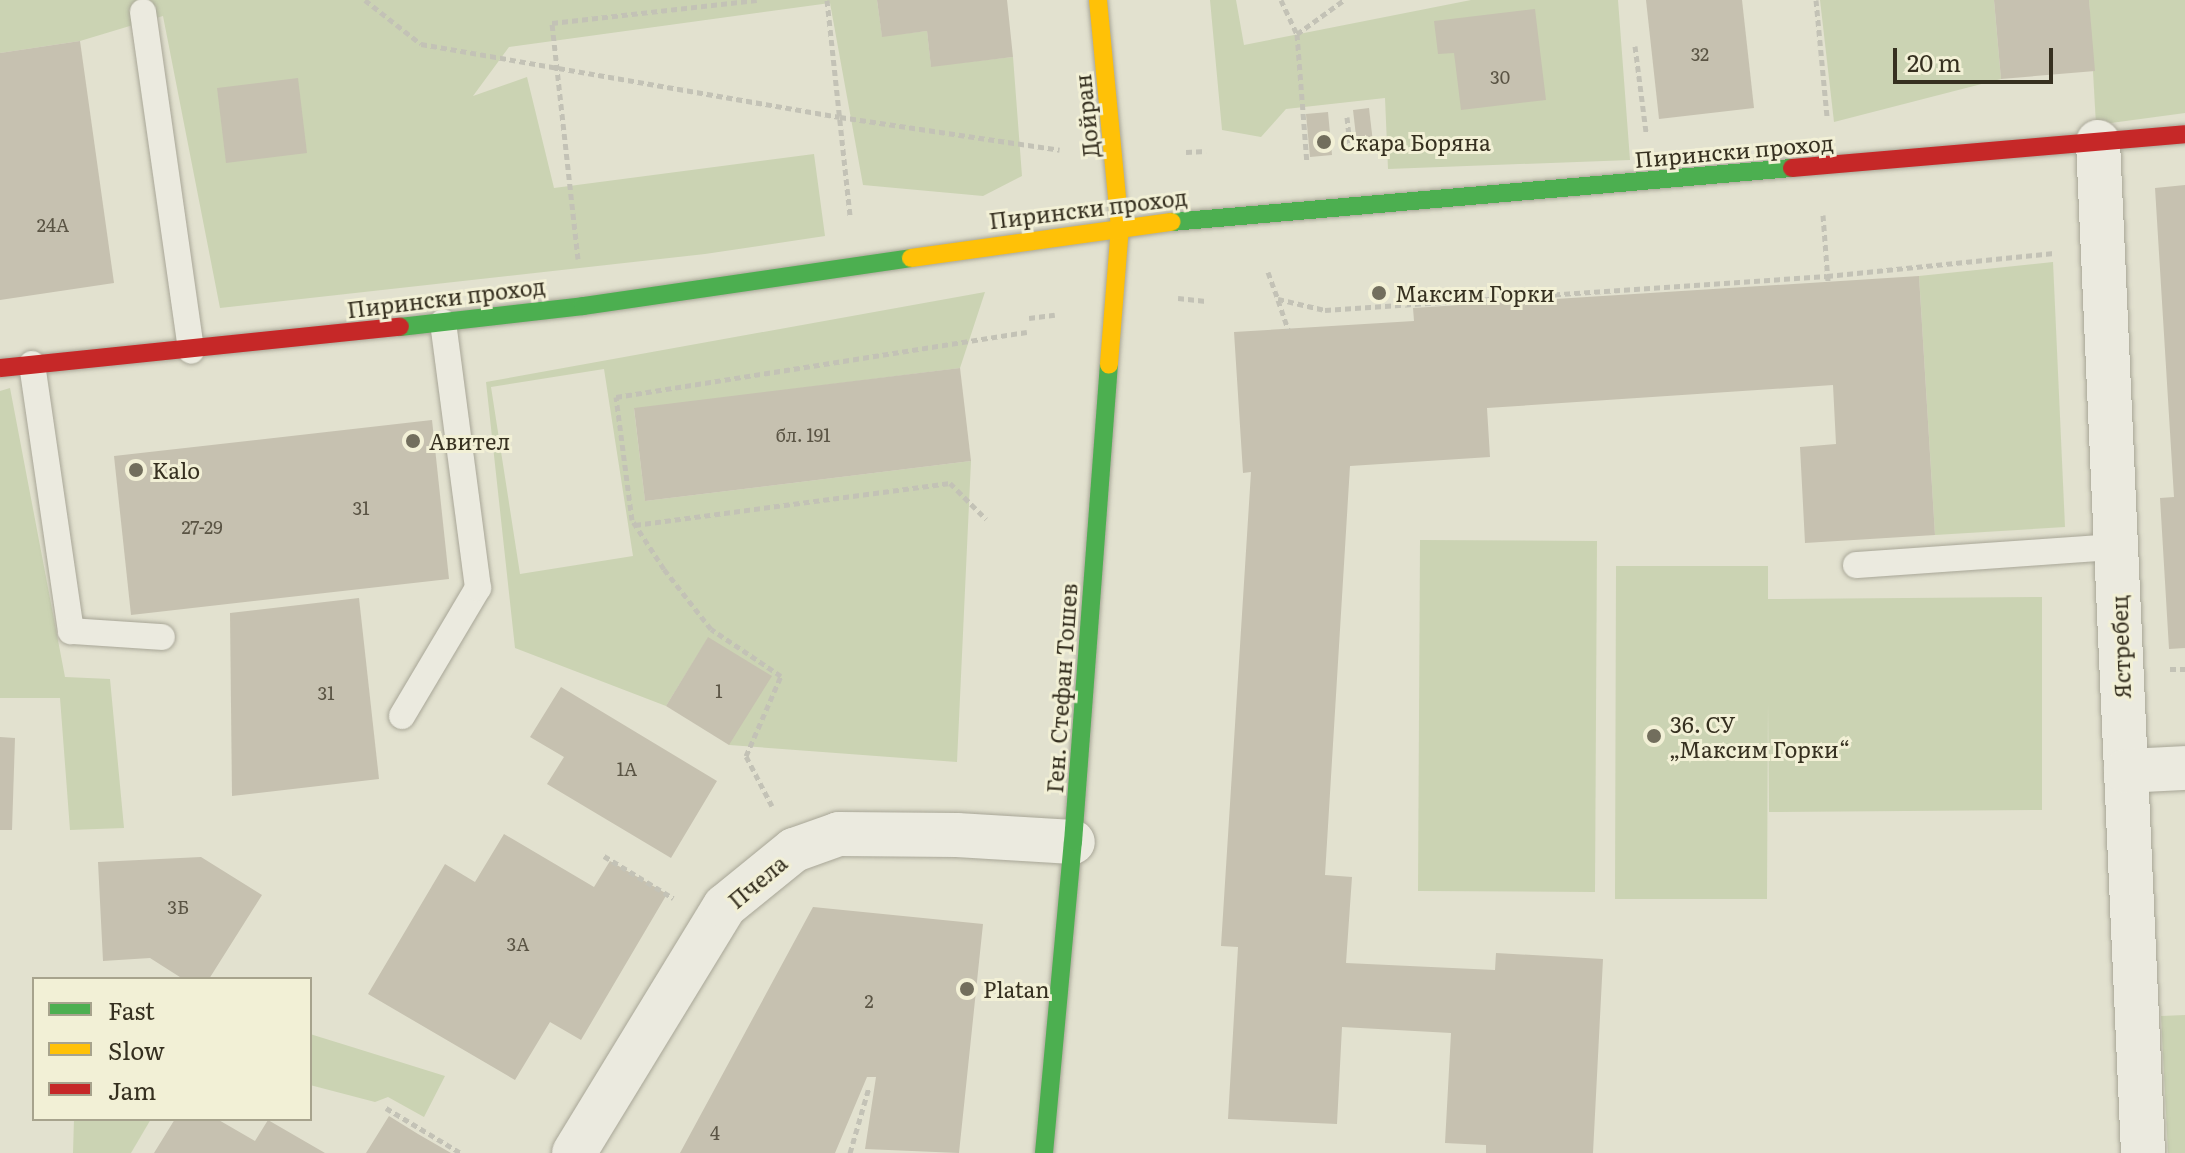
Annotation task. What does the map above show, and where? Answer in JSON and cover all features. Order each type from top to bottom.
[{"type":"street","name":"Дойран","points":[[1098,0],[1120,227]]},
{"type":"street","name":"Пирински проход","points":[[0,368],[191,351],[583,306],[1120,227],[2185,134]]},
{"type":"street","name":"Ястребец","points":[[2098,142],[2143,1153]]},
{"type":"street","name":"Ген. Стефан Тошев","points":[[1044,1153],[1073,842],[1120,227]]},
{"type":"street","points":[[2126,771],[2185,768]]},
{"type":"street","name":"Пчела","points":[[574,1153],[725,906],[794,850],[839,834],[957,835],[1073,842]]},
{"type":"lane","points":[[143,12],[191,351]]},
{"type":"lane","points":[[402,716],[478,588],[443,322]]},
{"type":"lane","points":[[32,364],[71,631],[162,637]]},
{"type":"lane","points":[[1856,565],[2116,547]]},
{"type":"path","points":[[365,0],[421,44],[840,117],[1060,150]]},
{"type":"path","points":[[583,306],[552,23],[757,0]]},
{"type":"path","points":[[827,0],[856,264]]},
{"type":"path","points":[[1281,0],[1297,34],[1307,168]]},
{"type":"path","points":[[1297,34],[1344,0]]},
{"type":"path","points":[[1816,0],[1832,165]]},
{"type":"path","points":[[1635,46],[1653,180]]},
{"type":"path","points":[[1186,152],[1206,151]]},
{"type":"path","points":[[1822,202],[1827,279]]},
{"type":"path","points":[[1278,299],[1325,310],[1827,279],[2103,249]]},
{"type":"path","points":[[1268,272],[1288,329]]},
{"type":"path","points":[[1178,298],[1206,301]]},
{"type":"path","points":[[1029,318],[1055,315]]},
{"type":"path","points":[[794,850],[746,756],[781,676],[711,629],[664,569],[635,525],[616,397],[1027,332]]},
{"type":"path","points":[[635,525],[950,483],[986,519]]},
{"type":"path","points":[[2172,669],[2185,669]]},
{"type":"path","points":[[604,856],[714,924]]},
{"type":"path","points":[[850,1153],[869,1087]]},
{"type":"path","points":[[386,1108],[461,1153]]},
{"type":"green space","points":[[0,0],[877,0],[882,36],[927,31],[931,66],[1013,57],[1022,176],[983,196],[863,185],[830,3],[509,47],[473,96],[527,77],[554,188],[814,154],[825,236],[705,254],[220,308],[163,16],[80,41],[0,53]]},
{"type":"green space","points":[[1210,0],[1236,0],[1244,45],[1471,0],[1618,0],[1630,160],[1388,169],[1385,98],[1286,109],[1261,137],[1222,130]]},
{"type":"green space","points":[[1820,0],[1994,0],[2001,79],[1834,122]]},
{"type":"green space","points":[[2089,0],[2185,0],[2185,113],[2096,125]]},
{"type":"green space","points":[[2053,262],[2065,527],[1935,535],[1919,276]]},
{"type":"green space","points":[[985,292],[960,368],[634,409],[645,501],[971,461],[957,762],[729,745],[708,638],[666,706],[515,648],[486,382]],"holes":[[[604,369],[633,556],[520,574],[491,387]]]},
{"type":"green space","points":[[10,388],[65,677],[110,679],[124,828],[70,830],[60,698],[0,698],[0,391]]},
{"type":"green space","points":[[1420,540],[1597,541],[1595,892],[1418,891]]},
{"type":"green space","points":[[1616,566],[1768,566],[1768,599],[2042,597],[2042,810],[1769,812],[1768,702],[1767,899],[1615,899]]},
{"type":"green space","points":[[2185,1015],[2185,1153],[2168,1153],[2161,1016]]},
{"type":"green space","points":[[312,1035],[445,1076],[424,1117],[388,1097],[375,1102],[312,1086]]},
{"type":"green space","points":[[74,1121],[150,1121],[131,1153],[73,1153]]},
{"type":"building","points":[[877,0],[1007,0],[1013,57],[931,67],[927,31],[882,37]]},
{"type":"building","points":[[1646,0],[1742,0],[1754,108],[1659,119]]},
{"type":"building","points":[[1994,0],[2089,0],[2095,71],[2001,79]]},
{"type":"building","points":[[1535,9],[1546,100],[1461,110],[1454,53],[1438,54],[1434,21]]},
{"type":"building","points":[[80,41],[114,283],[0,300],[0,53]]},
{"type":"building","points":[[298,78],[307,153],[226,163],[217,88]]},
{"type":"building","points":[[1369,108],[1374,151],[1358,153],[1353,110]]},
{"type":"building","points":[[1328,112],[1332,155],[1310,157],[1306,114]]},
{"type":"building","points":[[2185,185],[2185,648],[2169,649],[2160,498],[2174,497],[2155,188]]},
{"type":"building","points":[[1919,276],[1935,535],[1805,543],[1800,447],[1836,444],[1833,385],[1487,408],[1490,457],[1350,466],[1325,875],[1352,877],[1346,963],[1495,970],[1496,953],[1603,959],[1593,1153],[1486,1153],[1486,1145],[1445,1143],[1451,1033],[1342,1027],[1337,1124],[1228,1119],[1238,947],[1221,946],[1251,472],[1243,473],[1234,332],[1414,321],[1413,308]]},
{"type":"building","points":[[960,368],[971,461],[645,501],[634,408]]},
{"type":"building","points":[[432,420],[449,579],[131,615],[114,456]]},
{"type":"building","points":[[359,598],[379,779],[232,796],[230,613]]},
{"type":"building","points":[[708,637],[772,676],[729,745],[666,706]]},
{"type":"building","points":[[561,687],[717,781],[671,858],[547,784],[564,757],[530,737]]},
{"type":"building","points":[[0,737],[15,738],[12,830],[0,830]]},
{"type":"building","points":[[504,834],[594,887],[610,861],[667,894],[581,1040],[550,1022],[515,1080],[368,994],[445,864],[475,882]]},
{"type":"building","points":[[201,857],[262,895],[210,977],[180,977],[150,958],[103,961],[98,862]]},
{"type":"building","points":[[813,907],[983,924],[959,1153],[865,1149],[876,1077],[867,1077],[835,1153],[680,1153]]},
{"type":"building","points":[[389,1116],[418,1134],[451,1153],[366,1153]]},
{"type":"building","points":[[174,1121],[220,1121],[255,1141],[270,1121],[325,1153],[154,1153]]},
{"type":"traffic: fast","points":[[1172,222],[1792,168]]},
{"type":"traffic: fast","points":[[400,327],[583,306],[911,258]]},
{"type":"traffic: fast","points":[[1044,1153],[1073,842],[1109,365]]},
{"type":"traffic: slow","points":[[1098,0],[1120,227],[1109,365]]},
{"type":"traffic: slow","points":[[911,258],[1172,222]]},
{"type":"traffic: jam","points":[[1792,168],[2185,134]]},
{"type":"traffic: jam","points":[[0,368],[400,327]]},
{"type":"place","name":"Скара Боряна","points":[[1324,142]]},
{"type":"place","name":"Максим Горки","points":[[1379,293]]},
{"type":"place","name":"Авител","points":[[413,441]]},
{"type":"place","name":"Kalo","points":[[136,470]]},
{"type":"place","name":"36. СУ „Максим Горки“","points":[[1654,736]]},
{"type":"place","name":"Platan","points":[[967,989]]}]
